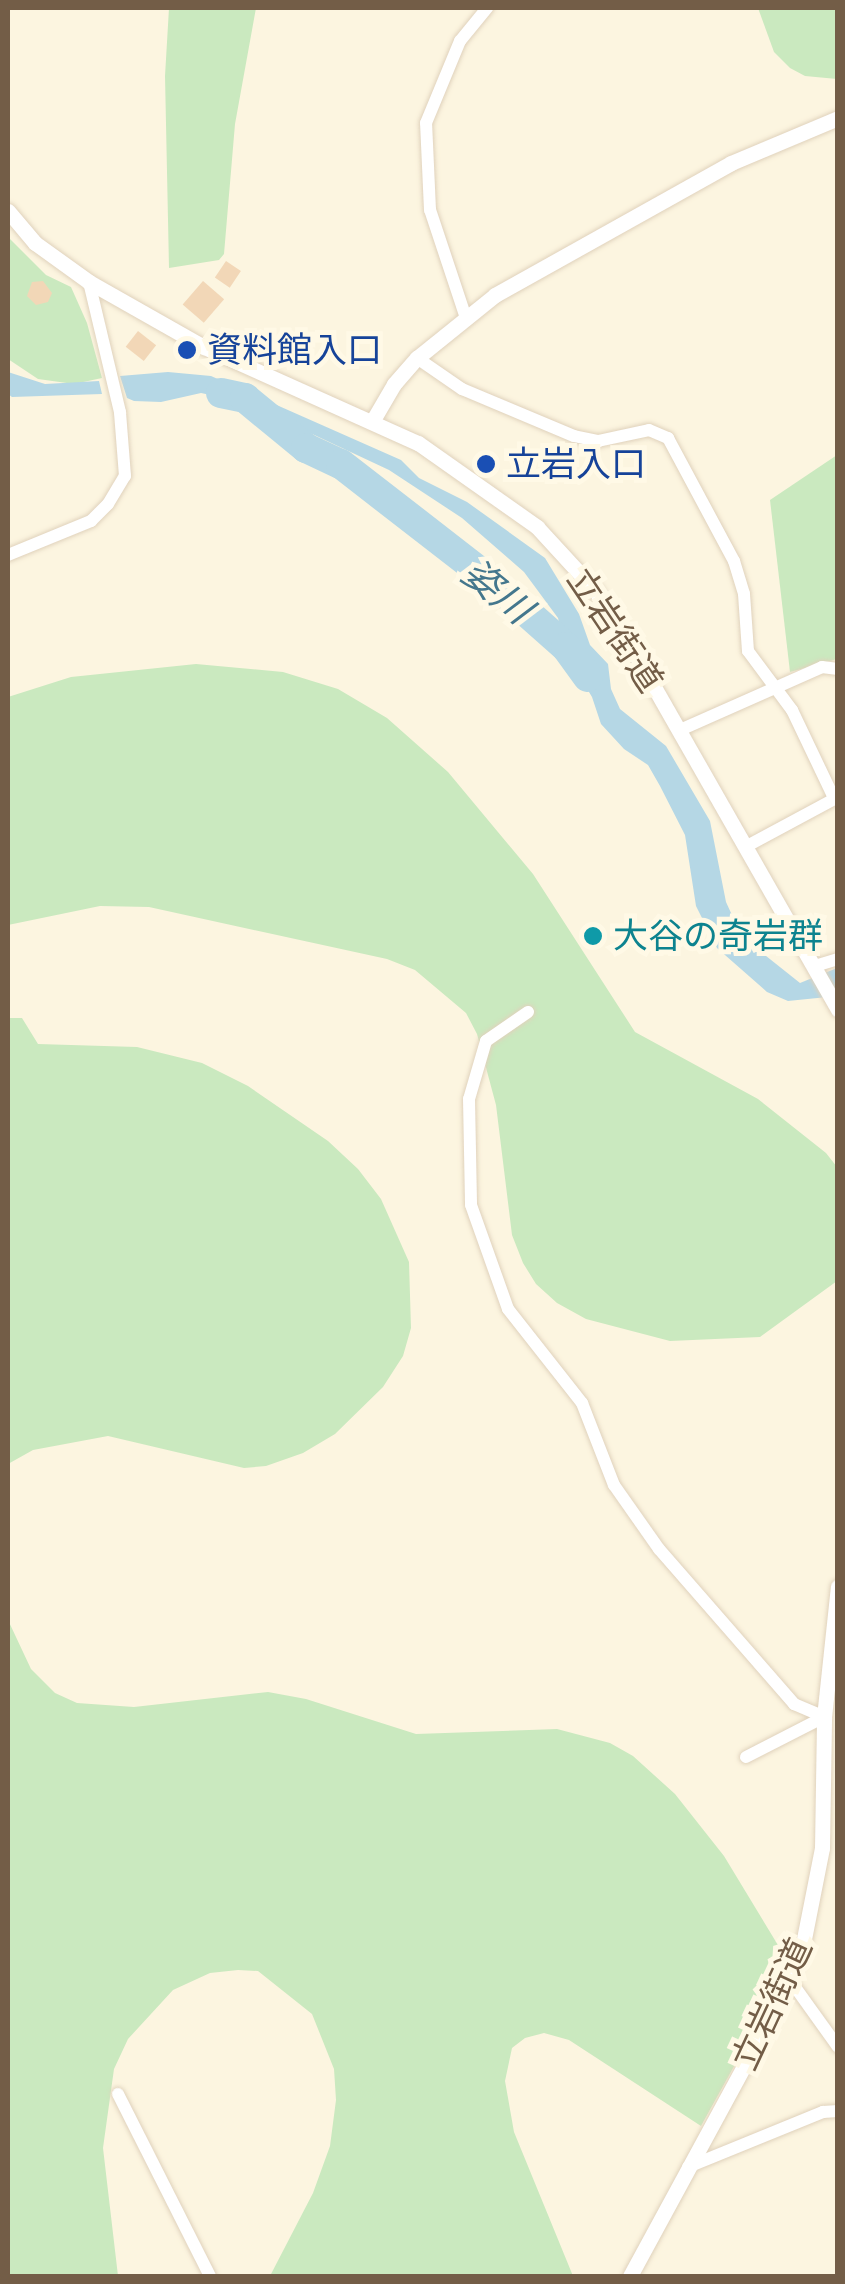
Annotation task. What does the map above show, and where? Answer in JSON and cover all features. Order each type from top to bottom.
[{"type":"street","points":[[465,315],[430,210],[426,123],[460,41],[487,8]]},
{"type":"street","points":[[373,420],[394,384],[465,315],[528,275],[731,163],[838,118]]},
{"type":"street","name":"立岩街道","points":[[8,211],[35,242],[88,282],[204,347],[373,420],[470,475],[537,527],[595,590],[680,730],[837,1007]]},
{"type":"street","points":[[8,555],[91,521],[120,489],[127,462],[120,412],[88,282]]},
{"type":"street","points":[[417,358],[462,389],[574,436],[598,441],[648,430],[668,438],[734,561],[744,594],[748,651],[776,688],[836,797],[747,846]]},
{"type":"street","points":[[680,730],[822,667],[838,669]]},
{"type":"street","points":[[815,966],[838,958]]},
{"type":"street","points":[[528,1012],[486,1041],[468,1099],[472,1205],[508,1309],[582,1403],[614,1486],[659,1549],[794,1704],[824,1717]]},
{"type":"street","name":"立岩街道","points":[[630,2276],[790,1980],[811,1918],[822,1848],[824,1717],[838,1587]]},
{"type":"street","points":[[746,1757],[824,1717]]},
{"type":"street","points":[[790,1980],[838,2047]]},
{"type":"street","points":[[118,2094],[210,2276]]},
{"type":"street","points":[[686,2168],[824,2112],[838,2111]]},
{"type":"green space","points":[[169,8],[256,8],[235,124],[224,254],[219,260],[169,268],[165,76]]},
{"type":"green space","points":[[758,8],[837,8],[837,79],[805,76],[790,68],[774,52]]},
{"type":"green space","points":[[8,237],[46,275],[71,287],[87,323],[102,378],[74,384],[38,379],[8,359]]},
{"type":"green space","points":[[837,455],[837,659],[790,672],[770,500]]},
{"type":"green space","points":[[196,664],[283,672],[338,689],[387,718],[448,772],[533,874],[635,1032],[758,1099],[826,1153],[837,1167],[837,1281],[760,1337],[670,1341],[586,1319],[557,1303],[536,1284],[523,1263],[512,1235],[496,1105],[477,1034],[466,1013],[415,970],[387,959],[149,907],[100,906],[8,925],[8,697],[71,677]]},
{"type":"green space","points":[[8,1018],[22,1018],[38,1044],[137,1047],[202,1063],[248,1086],[328,1141],[358,1169],[381,1199],[409,1262],[411,1328],[403,1356],[383,1387],[335,1434],[303,1453],[266,1466],[244,1468],[108,1436],[33,1450],[8,1464]]},
{"type":"green space","points":[[8,1620],[31,1669],[55,1693],[77,1703],[134,1707],[268,1692],[306,1699],[416,1734],[557,1729],[610,1743],[633,1756],[675,1794],[724,1856],[790,1965],[701,2126],[569,2040],[544,2033],[525,2038],[512,2048],[505,2081],[514,2132],[573,2276],[270,2276],[313,2193],[330,2146],[336,2100],[334,2069],[312,2014],[258,1971],[238,1970],[210,1973],[173,1990],[128,2039],[114,2069],[103,2148],[118,2276],[8,2276]]},
{"type":"water","points":[[8,372],[45,384],[99,381],[102,394],[12,397],[8,394]]},
{"type":"water","points":[[168,372],[211,376],[401,460],[419,478],[467,502],[545,558],[579,614],[590,645],[608,664],[611,689],[620,709],[666,746],[710,821],[726,902],[742,937],[800,983],[837,968],[837,996],[788,1001],[767,992],[717,948],[696,906],[685,835],[660,786],[648,765],[624,749],[601,724],[592,697],[568,657],[558,618],[524,572],[462,518],[389,470],[244,402],[201,393],[161,402],[127,398],[120,376]]},
{"type":"building","points":[[226,261],[241,271],[230,288],[215,278]]},
{"type":"building","points":[[43,281],[52,293],[48,302],[36,305],[27,296],[32,282]]},
{"type":"building","points":[[203,281],[224,299],[204,323],[183,304]]},
{"type":"building","points":[[138,331],[156,345],[144,361],[126,347]]},
{"type":"waterway","name":"姿川","points":[[221,393],[245,398],[306,448],[341,464],[488,578],[566,647],[588,677]]},
{"type":"place","name":"資料館入口","points":[[187,350]]},
{"type":"place","name":"立岩入口","points":[[486,464]]},
{"type":"place","name":"大谷の奇岩群","points":[[593,936]]}]
